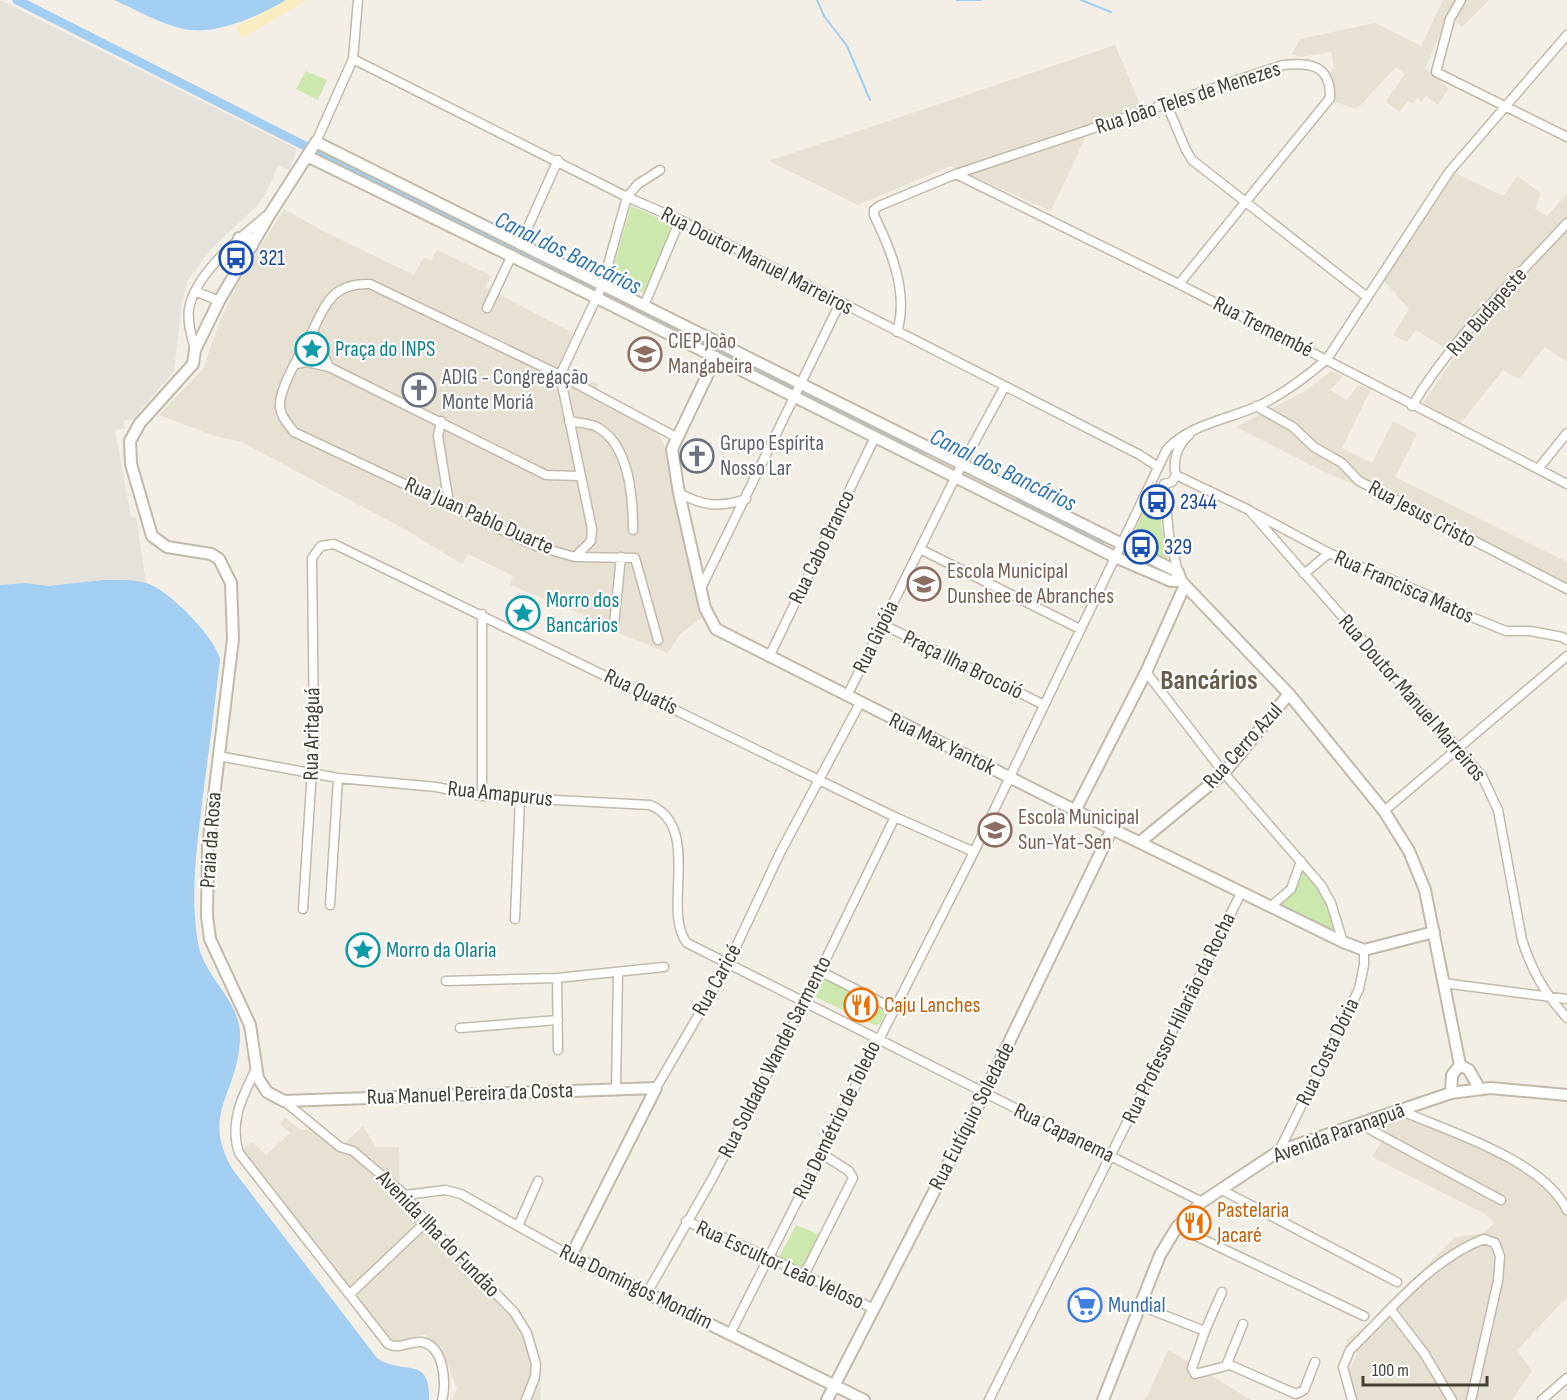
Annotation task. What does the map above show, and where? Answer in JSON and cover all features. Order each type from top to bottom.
[{"type":"street","points":[[195,350],[219,301],[270,214],[316,143],[353,59],[358,0]]},
{"type":"street","points":[[1461,0],[1450,19],[1435,67],[1439,75],[1567,137]]},
{"type":"street","name":"Rua Demétrio de Toledo","points":[[730,1334],[822,1154],[877,1039],[974,852],[1123,544],[1157,468],[1175,440],[1199,427],[1256,406],[1301,382],[1327,359],[1449,172],[1508,107],[1567,35]]},
{"type":"street","name":"Rua Doutor Manuel Marreiros","points":[[353,59],[558,160],[627,197],[680,220],[1140,455],[1157,468]]},
{"type":"street","name":"Rua João Teles de Menezes","points":[[897,332],[902,304],[890,248],[874,215],[874,210],[879,206],[956,174],[1283,65],[1303,63],[1316,66],[1323,72],[1330,99],[1179,284]]},
{"type":"street","points":[[1167,105],[1188,156],[1244,203],[1367,297]]},
{"type":"street","points":[[316,143],[520,245],[716,357],[799,390],[962,464],[1123,544],[1179,580],[1289,694],[1384,811],[1409,851],[1425,890],[1460,1065],[1472,1074],[1479,1088]]},
{"type":"street","points":[[309,156],[512,255],[600,292],[644,306],[799,390],[875,437],[1115,557],[1179,580]]},
{"type":"street","points":[[520,245],[558,160]]},
{"type":"street","points":[[560,375],[600,292],[627,197],[638,184],[660,170]]},
{"type":"street","name":"Rua Tremembé","points":[[956,174],[1327,359],[1412,406],[1567,484]]},
{"type":"street","points":[[195,350],[189,307],[195,291],[239,238],[270,214]]},
{"type":"street","points":[[644,306],[680,220]]},
{"type":"street","name":"Rua Budapeste","points":[[1412,406],[1428,381],[1466,334],[1567,223]]},
{"type":"street","points":[[239,238],[249,238],[252,246]]},
{"type":"street","points":[[487,308],[512,255]]},
{"type":"street","name":"Rua Juan Pablo Duarte","points":[[560,375],[579,476],[592,529],[591,541],[575,557],[536,546],[449,503],[294,432],[283,417],[280,405],[296,364],[327,300],[340,290],[355,284],[370,284],[560,375],[676,437]]},
{"type":"street","points":[[195,291],[219,301]]},
{"type":"street","points":[[702,588],[840,303]]},
{"type":"street","points":[[313,330],[329,367]]},
{"type":"street","name":"Praia da Rosa","points":[[195,350],[193,364],[134,432],[130,457],[152,536],[167,547],[199,550],[219,559],[231,583],[233,639],[208,846],[207,916],[210,939],[250,1025],[255,1071],[267,1092],[284,1101]]},
{"type":"street","name":"Rua Max Yantok","points":[[716,357],[672,449],[679,494],[707,615],[716,629],[1240,893],[1364,950]]},
{"type":"street","points":[[296,364],[306,362],[329,367],[546,475],[579,476]]},
{"type":"street","name":"Rua Gipóia","points":[[847,696],[955,476],[1005,386]]},
{"type":"street","name":"Rua Jesus Cristo","points":[[1256,406],[1293,427],[1314,447],[1342,463],[1359,481],[1567,589]]},
{"type":"street","points":[[569,421],[596,427],[617,450],[628,473],[633,498],[633,530]]},
{"type":"street","points":[[441,422],[438,436],[449,503]]},
{"type":"street","points":[[1175,471],[1167,463],[1157,468],[1157,480],[1164,484],[1172,482],[1175,471],[1181,444],[1199,427]]},
{"type":"street","points":[[1538,469],[1567,433]]},
{"type":"street","name":"Rua Cabo Branco","points":[[769,657],[875,437]]},
{"type":"street","name":"Rua Doutor Manuel Marreiros","points":[[1175,471],[1249,510],[1482,776],[1498,810],[1522,940],[1529,961],[1550,999],[1567,1018]]},
{"type":"street","points":[[1076,809],[1146,672],[1179,580],[1169,535],[1164,484]]},
{"type":"street","points":[[679,494],[710,506],[727,505],[746,499]]},
{"type":"street","name":"Rua Francisca Matos","points":[[1249,510],[1329,553],[1506,631],[1530,631],[1567,640]]},
{"type":"street","name":"Rua Quatís","points":[[312,558],[321,546],[334,544],[482,614],[895,817],[974,852]]},
{"type":"street","points":[[920,549],[1080,629]]},
{"type":"street","points":[[1304,574],[1329,553]]},
{"type":"street","points":[[575,557],[635,558],[658,640]]},
{"type":"street","points":[[614,624],[621,557]]},
{"type":"street","name":"Rua Aritaguá","points":[[303,909],[314,739],[312,558]]},
{"type":"street","points":[[482,614],[482,796]]},
{"type":"street","name":"Praça Ilha Brocoió","points":[[882,624],[1044,705]]},
{"type":"street","points":[[1384,811],[1567,656]]},
{"type":"street","points":[[1146,672],[1224,773],[1321,885],[1331,903],[1343,942]]},
{"type":"street","name":"Rua Cerro Azul","points":[[1140,842],[1224,773],[1289,694]]},
{"type":"street","name":"Rua Caricé","points":[[571,1256],[656,1088],[727,966],[780,853],[821,780],[860,703]]},
{"type":"street","name":"Rua Amapurus","points":[[218,756],[338,778],[436,787],[482,796],[650,805],[660,809],[675,831],[680,882],[679,926]]},
{"type":"street","points":[[330,905],[338,778]]},
{"type":"street","points":[[515,919],[520,798]]},
{"type":"street","name":"Rua Soldado Wandel Sarmento","points":[[647,1293],[712,1179],[804,1004],[895,817]]},
{"type":"street","name":"Rua Eutíquio Soledade","points":[[827,1400],[984,1094],[1112,829]]},
{"type":"street","points":[[1270,907],[1292,889],[1300,861]]},
{"type":"street","name":"Rua Professor Hilarião da Rocha","points":[[989,1400],[1240,893]]},
{"type":"street","name":"Rua Capanema","points":[[679,926],[681,936],[687,944],[727,966],[1202,1202]]},
{"type":"street","points":[[1364,950],[1434,932]]},
{"type":"street","name":"Rua Costa Dória","points":[[1279,1150],[1359,989],[1364,950]]},
{"type":"street","points":[[446,981],[557,978],[664,967]]},
{"type":"street","points":[[820,971],[894,1009]]},
{"type":"street","points":[[616,1089],[618,972]]},
{"type":"street","points":[[557,978],[558,1050]]},
{"type":"street","points":[[1443,983],[1550,999],[1567,999]]},
{"type":"street","points":[[460,1028],[558,1020]]},
{"type":"street","points":[[1451,1093],[1452,1075],[1460,1065]]},
{"type":"street","points":[[255,1071],[236,1115],[235,1133],[239,1153],[388,1344],[394,1347],[420,1342],[430,1347],[441,1362],[445,1377],[442,1400]]},
{"type":"street","name":"Rua Manuel Pereira da Costa","points":[[284,1101],[656,1088]]},
{"type":"street","name":"Avenida Paranapuã","points":[[1102,1400],[1142,1306],[1160,1255],[1177,1227],[1202,1202],[1279,1150],[1451,1093],[1479,1088],[1567,1095]]},
{"type":"street","name":"Avenida Ilha do Fundão","points":[[284,1101],[340,1147],[353,1151],[405,1195],[426,1222],[514,1312],[527,1333],[536,1364],[535,1377],[526,1400]]},
{"type":"street","points":[[1402,1111],[1522,1166],[1550,1186],[1567,1210]]},
{"type":"street","points":[[1358,1123],[1501,1200]]},
{"type":"street","points":[[804,1275],[853,1178],[849,1171],[822,1154]]},
{"type":"street","points":[[518,1226],[538,1181]]},
{"type":"street","points":[[1220,1189],[1396,1282]]},
{"type":"street","name":"Rua Domingos Mondim","points":[[405,1195],[427,1190],[453,1192],[571,1256],[864,1400]]},
{"type":"street","name":"Rua Escultor Leão Veloso","points":[[686,1221],[768,1257],[874,1309]]},
{"type":"street","points":[[350,1294],[426,1222]]},
{"type":"street","points":[[1177,1227],[1364,1316]]},
{"type":"street","points":[[1352,1400],[1343,1367],[1350,1350],[1435,1268],[1468,1245],[1484,1239],[1495,1243],[1500,1256],[1498,1281],[1472,1400]]},
{"type":"street","points":[[1222,1292],[1205,1331],[1192,1371],[1203,1374],[1226,1366],[1240,1368],[1296,1394],[1304,1390],[1315,1362]]},
{"type":"street","points":[[1142,1306],[1205,1331]]},
{"type":"street","points":[[1391,1310],[1424,1353],[1452,1400]]},
{"type":"street","points":[[1226,1366],[1243,1324]]},
{"type":"street","points":[[1542,1400],[1567,1378]]},
{"type":"shaded area","points":[[0,0],[297,149],[289,170],[278,165],[266,193],[256,207],[212,248],[188,280],[182,301],[174,371],[133,419],[123,421],[125,428],[115,430],[131,517],[136,517],[146,583],[103,580],[48,586],[26,583],[0,585]]},
{"type":"shaded area","points":[[1443,0],[1489,0],[1462,27],[1449,15],[1425,68],[1449,88],[1438,105],[1426,96],[1421,101],[1417,98],[1413,104],[1408,101],[1399,112],[1386,101],[1405,74],[1396,67],[1357,109],[1334,102],[1325,81],[1334,68],[1331,52],[1301,57],[1292,54],[1300,39],[1375,23],[1421,46]]},
{"type":"shaded area","points":[[1115,45],[1141,106],[1092,123],[1051,211],[950,166],[858,205],[769,161]]},
{"type":"shaded area","points":[[1455,173],[1503,196],[1518,176],[1541,194],[1535,209],[1547,216],[1567,194],[1567,362],[1545,347],[1519,379],[1503,370],[1460,424],[1423,403],[1456,355],[1416,330],[1407,342],[1393,335],[1409,309],[1384,281]]},
{"type":"shaded area","points":[[284,209],[321,230],[414,275],[423,258],[431,260],[437,250],[492,276],[485,287],[573,333],[559,364],[598,384],[596,390],[657,430],[664,445],[703,617],[680,634],[668,653],[606,628],[602,635],[590,629],[594,619],[510,585],[513,576],[468,554],[462,564],[406,530],[242,442],[215,436],[159,415],[203,369],[218,326],[239,281]]},
{"type":"shaded area","points":[[1331,371],[1343,376],[1330,390],[1347,400],[1358,385],[1371,389],[1342,448],[1372,463],[1393,421],[1417,434],[1395,477],[1567,562],[1567,586],[1444,525],[1323,471],[1236,427],[1305,391]]},
{"type":"shaded area","points":[[1408,1117],[1502,1159],[1537,1179],[1564,1206],[1567,1215],[1567,1297],[1517,1350],[1532,1371],[1512,1400],[1357,1400],[1347,1374],[1357,1354],[1345,1340],[1391,1309],[1399,1293],[1455,1237],[1484,1233],[1494,1223],[1485,1214],[1372,1157],[1384,1137],[1378,1130],[1379,1126]]},
{"type":"shaded area","points":[[285,1118],[301,1130],[313,1129],[339,1148],[363,1126],[376,1147],[399,1147],[400,1194],[525,1324],[539,1357],[541,1400],[452,1400],[457,1389],[446,1360],[425,1334],[394,1342],[346,1286],[241,1150],[252,1142],[266,1155],[290,1133],[280,1124]]},
{"type":"shaded area","points":[[1168,1350],[1251,1400],[1143,1400],[1148,1395]]},
{"type":"green space","points":[[306,71],[327,80],[318,100],[296,89]]},
{"type":"green space","points":[[631,206],[673,224],[644,293],[610,279]]},
{"type":"green space","points":[[1154,485],[1162,490],[1161,526],[1169,556],[1165,560],[1138,546],[1133,536]]},
{"type":"green space","points":[[1304,869],[1326,902],[1335,924],[1333,930],[1288,911],[1280,905],[1295,889]]},
{"type":"green space","points":[[822,975],[887,1010],[880,1024],[875,1025],[815,997],[812,992]]},
{"type":"green space","points":[[796,1225],[818,1234],[803,1268],[778,1259]]},
{"type":"sand","points":[[286,0],[307,0],[243,38],[236,27]]},
{"type":"water","points":[[114,0],[286,0],[237,23],[210,30],[196,30],[166,24]]},
{"type":"water","points":[[103,580],[146,583],[166,594],[200,627],[220,659],[197,844],[194,894],[196,932],[201,955],[233,1008],[240,1029],[237,1059],[220,1119],[220,1134],[224,1151],[233,1170],[377,1358],[386,1363],[420,1371],[428,1386],[429,1400],[0,1400],[0,585],[26,583],[48,586]]},
{"type":"waterway","name":"Canal dos Bancários","points":[[17,0],[315,151],[922,450]]},
{"type":"waterway","points":[[817,0],[824,16],[847,46],[870,100]]},
{"type":"waterway","points":[[957,0],[981,0]]},
{"type":"waterway","points":[[1081,0],[1111,12]]},
{"type":"waterway","name":"Canal dos Bancários","points":[[1021,499],[1101,540]]},
{"type":"place","name":"321","points":[[236,258]]},
{"type":"place","name":"Praça do INPS","points":[[312,349]]},
{"type":"place","name":"CIEP João Mangabeira","points":[[645,354]]},
{"type":"place","name":"ADIG - Congregação Monte Moriá","points":[[419,390]]},
{"type":"place","name":"Grupo Espírita Nosso Lar","points":[[697,456]]},
{"type":"place","name":"2344","points":[[1157,502]]},
{"type":"place","name":"329","points":[[1141,547]]},
{"type":"place","name":"Escola Municipal Dunshee de Abranches","points":[[924,584]]},
{"type":"place","name":"Morro dos Bancários","points":[[523,613]]},
{"type":"place","name":"Escola Municipal Sun-Yat-Sen","points":[[995,830]]},
{"type":"place","name":"Morro da Olaria","points":[[363,950]]},
{"type":"place","name":"Caju Lanches","points":[[861,1005]]},
{"type":"place","name":"Pastelaria Jacaré","points":[[1194,1223]]},
{"type":"place","name":"Mundial","points":[[1085,1305]]},
{"type":"district","name":"Bancários","points":[[1209,680]]}]
